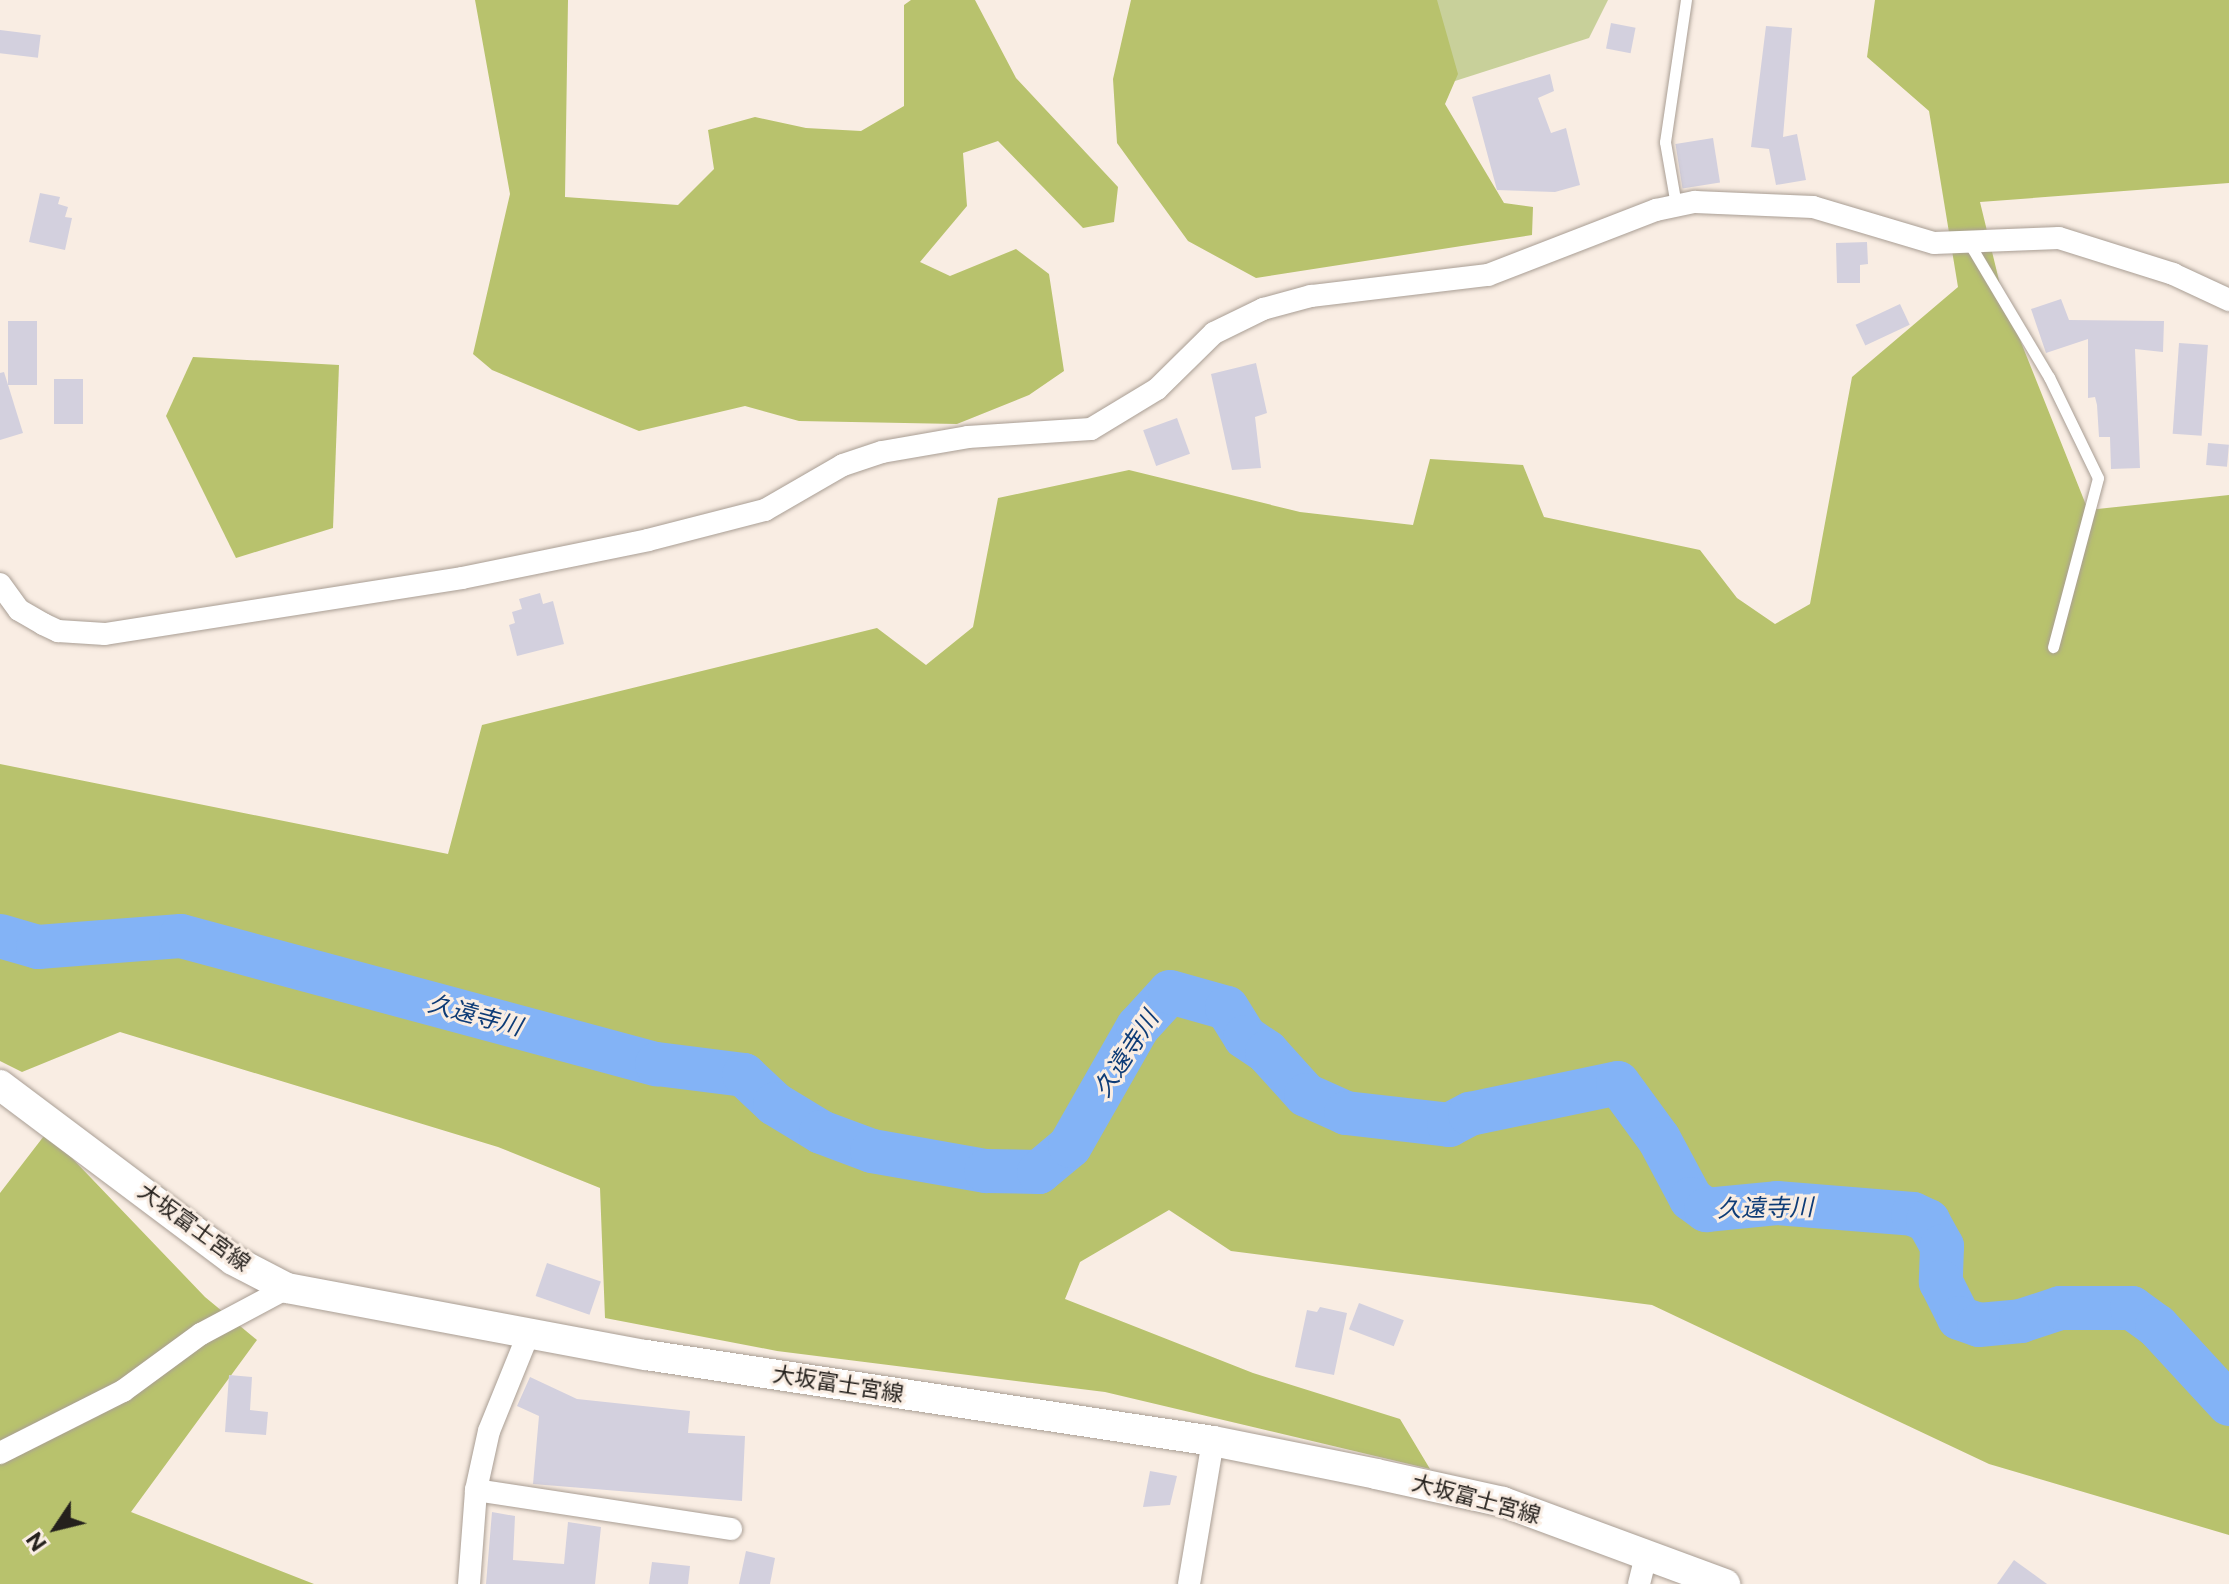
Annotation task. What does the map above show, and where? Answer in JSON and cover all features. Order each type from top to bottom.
[{"type":"main road","name":"大坂富士宮線","points":[[0,1085],[233,1260],[287,1288],[528,1335],[1213,1441],[1503,1502],[1725,1584]]},
{"type":"street","points":[[0,584],[19,610],[43,624],[58,631],[105,634],[462,578],[648,540],[765,510],[843,465],[882,452],[968,437],[1091,429],[1157,389],[1232,321],[1311,296],[1488,275],[1676,205],[1736,201],[1813,207],[1911,238],[1968,241],[2059,238],[2173,274],[2229,300]]},
{"type":"street","points":[[0,1453],[123,1391],[201,1334],[287,1288]]},
{"type":"street","points":[[469,1577],[476,1490],[489,1431],[528,1335]]},
{"type":"street","points":[[1189,1584],[1213,1441]]},
{"type":"street","points":[[476,1490],[731,1529]]},
{"type":"street","points":[[1639,1584],[1647,1553]]},
{"type":"lane","points":[[1676,205],[1665,142],[1686,0]]},
{"type":"lane","points":[[1968,241],[2049,377],[2098,478],[2053,647]]},
{"type":"green space","points":[[475,0],[568,0],[565,197],[678,205],[714,169],[708,130],[755,117],[806,128],[861,131],[904,106],[904,5],[911,0],[975,0],[1016,78],[1118,187],[1114,222],[1083,228],[998,141],[963,153],[967,206],[920,262],[950,276],[1016,249],[1049,274],[1064,371],[1029,395],[957,424],[799,421],[745,406],[639,431],[492,370],[473,354],[510,194]]},
{"type":"green space","points":[[1131,0],[1437,0],[1458,74],[1445,104],[1504,203],[1533,207],[1532,235],[1256,278],[1188,241],[1117,143],[1113,79]]},
{"type":"green space","points":[[1433,0],[1608,0],[1589,38],[1455,81]]},
{"type":"green space","points":[[1875,0],[2229,0],[2229,183],[1980,202],[2003,297],[2088,510],[2229,495],[2229,1535],[1989,1464],[1652,1305],[1231,1251],[1169,1210],[1080,1262],[1065,1299],[1253,1373],[1400,1419],[1430,1469],[1105,1392],[777,1351],[605,1318],[600,1188],[498,1147],[120,1032],[22,1072],[0,1061],[0,764],[448,854],[482,725],[877,628],[926,665],[973,627],[998,498],[1129,470],[1300,512],[1413,525],[1430,459],[1523,465],[1544,517],[1700,550],[1737,598],[1775,624],[1810,604],[1852,377],[1958,287],[1929,111],[1867,57]]},
{"type":"green space","points":[[193,357],[339,365],[333,528],[236,558],[166,416]]},
{"type":"green space","points":[[47,1132],[205,1297],[257,1340],[131,1512],[314,1584],[0,1584],[0,1193]]},
{"type":"building","points":[[1611,23],[1636,28],[1631,53],[1606,49]]},
{"type":"building","points":[[1766,26],[1792,28],[1783,137],[1797,134],[1806,180],[1776,185],[1769,149],[1751,147]]},
{"type":"building","points":[[0,30],[41,35],[38,58],[0,53]]},
{"type":"building","points":[[1550,74],[1554,91],[1538,98],[1551,133],[1566,128],[1580,185],[1555,192],[1497,190],[1472,97]]},
{"type":"building","points":[[1713,138],[1720,182],[1683,188],[1675,144]]},
{"type":"building","points":[[40,193],[60,197],[58,204],[68,207],[65,217],[72,218],[65,250],[29,242]]},
{"type":"building","points":[[1867,242],[1868,264],[1860,265],[1860,283],[1837,283],[1836,243]]},
{"type":"building","points":[[2061,299],[2069,320],[2164,321],[2163,352],[2135,349],[2140,468],[2111,469],[2110,437],[2099,437],[2095,397],[2088,398],[2088,339],[2046,353],[2031,309]]},
{"type":"building","points":[[1900,304],[1910,325],[1865,346],[1856,325]]},
{"type":"building","points":[[8,321],[37,321],[37,385],[8,385]]},
{"type":"building","points":[[2179,343],[2208,345],[2202,436],[2173,434]]},
{"type":"building","points":[[1256,363],[1267,413],[1255,417],[1261,468],[1232,470],[1211,374]]},
{"type":"building","points":[[4,372],[23,433],[0,440],[0,373]]},
{"type":"building","points":[[54,379],[83,379],[83,424],[54,424]]},
{"type":"building","points":[[1177,418],[1190,454],[1156,466],[1143,430]]},
{"type":"building","points":[[2208,443],[2229,445],[2227,467],[2206,465]]},
{"type":"building","points":[[540,593],[543,604],[553,601],[564,644],[517,656],[509,625],[515,623],[512,612],[522,609],[519,599]]},
{"type":"building","points":[[547,1263],[601,1282],[589,1315],[536,1296]]},
{"type":"building","points":[[1359,1303],[1404,1320],[1394,1346],[1349,1329]]},
{"type":"building","points":[[1320,1307],[1347,1313],[1334,1375],[1295,1367],[1307,1310],[1317,1312]]},
{"type":"building","points":[[229,1375],[252,1377],[250,1410],[268,1412],[266,1435],[225,1432]]},
{"type":"building","points":[[530,1377],[577,1399],[690,1411],[688,1433],[745,1436],[742,1501],[533,1484],[539,1416],[517,1406]]},
{"type":"building","points":[[1150,1471],[1177,1476],[1170,1505],[1143,1507]]},
{"type":"building","points":[[492,1512],[515,1516],[513,1560],[564,1564],[568,1522],[601,1527],[595,1584],[486,1584]]},
{"type":"building","points":[[746,1551],[775,1558],[770,1584],[739,1584]]},
{"type":"building","points":[[2014,1560],[2047,1584],[1997,1584]]},
{"type":"building","points":[[652,1562],[690,1566],[688,1584],[649,1584]]},
{"type":"waterway","name":"久遠寺川","points":[[0,936],[38,947],[181,936],[657,1064],[744,1075],[775,1104],[821,1132],[872,1151],[986,1171],[1039,1172],[1070,1146],[1138,1027],[1170,992],[1227,1008],[1245,1037],[1267,1052],[1306,1095],[1346,1113],[1449,1125],[1470,1114],[1618,1083],[1659,1139],[1691,1199],[1706,1210],[1777,1203],[1913,1214],[1928,1221],[1942,1246],[1941,1282],[1959,1318],[1979,1325],[2021,1321],[2060,1308],[2132,1308],[2157,1326],[2229,1404]]}]
